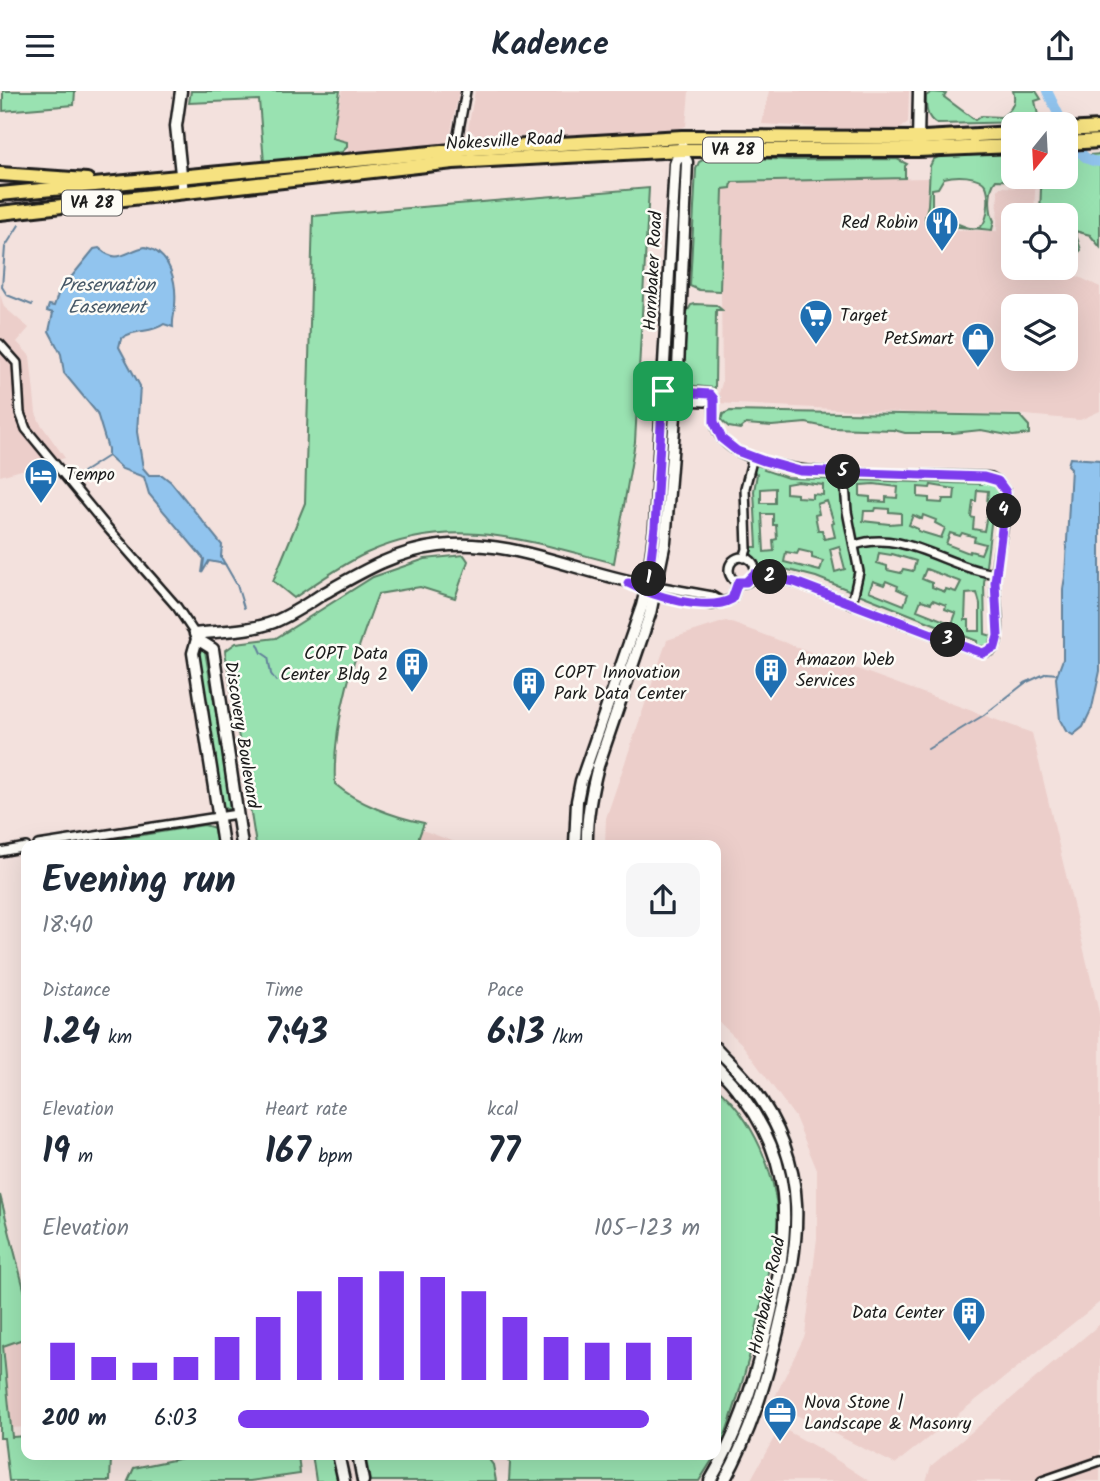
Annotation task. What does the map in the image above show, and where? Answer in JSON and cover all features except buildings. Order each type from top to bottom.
[{"type":"highway","points":[[1078,129],[1100,128]]},
{"type":"highway","name":"Nokesville Road","points":[[918,144],[1001,134]]},
{"type":"highway","points":[[1078,142],[1100,141]]},
{"type":"highway","name":"Nokesville Road","points":[[0,194],[454,156],[682,144],[1001,146]]},
{"type":"highway","name":"Nokesville Road","points":[[0,213],[183,193],[454,156]]},
{"type":"highway","points":[[0,172],[127,182]]},
{"type":"highway","points":[[0,203],[166,187],[176,183],[181,177]]},
{"type":"main road","points":[[181,91],[176,126],[183,193]]},
{"type":"main road","points":[[918,144],[919,91]]},
{"type":"main road","name":"Hornbaker Road","points":[[575,840],[581,781],[652,590],[676,164],[682,144]]},
{"type":"main road","name":"Hornbaker Road","points":[[587,840],[586,825],[598,766],[664,542],[677,396],[687,162],[682,144]]},
{"type":"main road","points":[[196,636],[269,623],[374,566],[437,546],[495,547],[652,590]]},
{"type":"main road","name":"Discovery Boulevard","points":[[222,840],[193,653],[196,636],[213,649],[241,840]]},
{"type":"main road","name":"Hornbaker Road","points":[[721,1053],[750,1085],[778,1131],[791,1168],[797,1204],[796,1247],[762,1393],[749,1431],[724,1481]]},
{"type":"main road","name":"Hornbaker Road","points":[[721,1072],[748,1104],[774,1155],[783,1191],[785,1232],[778,1282],[747,1403],[721,1460]]},
{"type":"main road","points":[[339,1460],[344,1481]]},
{"type":"main road","points":[[359,1460],[363,1481]]},
{"type":"main road","name":"Hornbaker Road","points":[[710,1481],[721,1460]]},
{"type":"street","points":[[454,156],[466,91]]},
{"type":"street","name":"Discovery Boulevard","points":[[0,344],[17,363],[20,413],[26,429],[177,607],[196,636]]},
{"type":"street","points":[[663,395],[707,402],[714,399],[714,422],[722,439],[737,451],[800,471],[984,477],[998,481],[1006,492],[996,573],[998,636],[995,647],[983,653],[795,582],[754,574]]},
{"type":"street","points":[[744,558],[747,549],[745,488],[753,457]]},
{"type":"street","points":[[844,472],[846,511],[859,572],[852,603]]},
{"type":"street","points":[[855,545],[871,541],[897,543],[929,552],[955,564],[996,573]]},
{"type":"street","points":[[744,558],[753,562],[754,574],[746,582],[738,582],[732,577],[730,567],[735,560],[744,558]]},
{"type":"street","points":[[652,590],[712,596],[723,603],[732,599],[738,582]]},
{"type":"street","points":[[70,840],[237,814]]},
{"type":"street","points":[[0,852],[21,848]]},
{"type":"street","points":[[1042,1481],[1100,1461]]},
{"type":"shaded area","points":[[342,91],[459,91],[450,136],[445,144],[348,154],[348,142],[332,138]]},
{"type":"shaded area","points":[[475,91],[689,91],[686,126],[668,132],[480,138],[468,129]]},
{"type":"shaded area","points":[[769,91],[909,91],[908,123],[895,132],[762,124]]},
{"type":"shaded area","points":[[928,178],[927,206],[923,221],[929,229],[997,231],[1000,187],[1034,189],[1034,203],[1001,203],[1001,280],[1078,280],[1078,277],[1100,287],[1100,411],[1080,420],[1015,414],[916,413],[716,403],[722,383],[724,182]]},
{"type":"shaded area","points":[[0,294],[4,307],[29,328],[17,342],[30,356],[36,413],[65,458],[0,476]]},
{"type":"shaded area","points":[[726,621],[1032,733],[1100,1017],[1100,1302],[895,1464],[772,1403],[805,1335],[817,1238],[817,1170],[795,1117],[741,1043],[721,1024],[721,840],[605,840],[606,818],[667,640]]},
{"type":"shaded area","points":[[422,830],[449,840],[418,840]]},
{"type":"shaded area","points":[[1100,1324],[1100,1481],[926,1481],[931,1466]]},
{"type":"shaded area","points":[[21,1340],[21,1427],[11,1428],[3,1345]]},
{"type":"shaded area","points":[[780,1427],[818,1448],[869,1481],[750,1481]]},
{"type":"green space","points":[[3,91],[75,91],[74,105],[3,111]]},
{"type":"green space","points":[[191,91],[340,91],[332,138],[347,142],[347,147],[342,152],[264,163],[259,100],[189,103]]},
{"type":"green space","points":[[1013,91],[1036,91],[1041,99],[1035,101],[1037,112],[1008,112],[1014,99]]},
{"type":"green space","points":[[932,92],[944,93],[944,97],[975,120],[981,116],[1001,117],[1001,123],[937,124],[927,111],[926,96]]},
{"type":"green space","points":[[1001,153],[1001,180],[996,180],[993,184],[991,194],[990,206],[994,221],[992,230],[976,228],[982,226],[986,216],[986,186],[978,179],[966,176],[944,178],[938,188],[932,189],[932,221],[937,223],[933,229],[925,222],[930,166],[933,160],[942,155]]},
{"type":"green space","points":[[1100,154],[1100,247],[1090,235],[1078,232],[1078,203],[1040,203],[1041,189],[1078,189],[1078,156]]},
{"type":"green space","points":[[710,156],[792,160],[897,159],[907,164],[905,178],[732,182],[731,188],[723,189],[720,291],[699,290],[690,286],[696,169],[699,162]]},
{"type":"green space","points":[[649,188],[635,442],[614,563],[521,540],[460,533],[399,541],[367,553],[294,598],[273,581],[305,503],[313,216]]},
{"type":"green space","points":[[951,222],[968,228],[950,226]]},
{"type":"green space","points":[[691,305],[716,305],[722,310],[716,310],[715,388],[686,385],[683,378],[687,312]]},
{"type":"green space","points":[[730,411],[1020,416],[1029,426],[1029,434],[1013,436],[981,430],[905,433],[894,430],[831,428],[806,423],[772,426],[746,424],[740,429],[729,427],[721,420],[723,414]]},
{"type":"green space","points":[[761,463],[766,465],[764,470],[788,478],[982,484],[984,480],[988,480],[996,485],[1000,497],[994,499],[984,583],[985,634],[992,636],[988,646],[977,646],[977,641],[816,577],[769,565],[767,571],[757,565],[750,547],[757,547],[754,491],[757,474],[753,472],[754,467]],"holes":[[[798,482],[823,485],[823,495],[812,494],[812,498],[797,497],[797,494],[786,493],[786,484]],[[860,485],[898,487],[897,498],[886,497],[886,502],[870,501],[870,497],[860,496]],[[931,485],[955,489],[954,499],[943,499],[942,503],[929,502],[929,498],[918,497],[918,487],[930,488]],[[775,488],[775,503],[761,503],[761,489]],[[977,490],[988,491],[989,503],[984,531],[973,529],[974,518],[971,517]],[[827,501],[835,537],[824,539],[822,530],[818,530],[815,515],[819,514],[817,504]],[[876,508],[901,513],[901,523],[863,521],[864,511],[875,511]],[[762,514],[773,514],[777,539],[773,540],[774,551],[764,552]],[[913,515],[922,519],[923,515],[936,520],[935,523],[945,528],[941,538],[918,531],[909,525]],[[950,533],[975,537],[974,541],[985,544],[981,554],[969,553],[946,544]],[[839,546],[845,569],[835,572],[830,549]],[[799,550],[812,553],[812,558],[823,561],[820,571],[784,562],[786,552],[797,554]],[[879,553],[916,561],[913,571],[903,569],[901,573],[887,570],[887,566],[877,563]],[[926,569],[961,582],[956,592],[946,589],[945,592],[932,587],[932,583],[922,579]],[[873,581],[884,585],[886,581],[908,594],[904,605],[869,591]],[[977,593],[980,604],[980,631],[969,631],[969,620],[965,620],[966,594]],[[921,600],[931,603],[933,600],[946,605],[945,609],[956,613],[952,624],[917,610]]]},
{"type":"green space","points":[[464,555],[468,561],[455,598],[420,587],[378,594],[347,687],[335,759],[335,784],[354,798],[377,809],[424,823],[418,840],[255,840],[225,651],[236,643],[276,638],[373,577],[425,559]]},
{"type":"green space","points":[[202,646],[231,798],[229,809],[221,805],[197,651]]},
{"type":"green space","points":[[204,825],[215,828],[218,840],[111,840]]},
{"type":"green space","points":[[721,1092],[741,1114],[760,1147],[773,1183],[778,1220],[749,1357],[722,1444]]},
{"type":"green space","points":[[0,1195],[21,1277],[21,1340],[3,1346],[12,1437],[21,1436],[21,1460],[111,1460],[110,1481],[9,1481],[4,1438],[0,1438]]},
{"type":"green space","points":[[173,1460],[299,1460],[300,1474],[250,1481],[128,1481],[134,1468]]},
{"type":"green space","points":[[313,1460],[336,1460],[340,1481],[316,1481]]},
{"type":"green space","points":[[366,1460],[489,1460],[496,1481],[370,1481]]},
{"type":"green space","points":[[508,1460],[712,1460],[699,1481],[509,1481]]},
{"type":"water","name":"Preservation Easement","points":[[145,247],[161,255],[170,269],[175,287],[173,327],[164,324],[154,329],[131,333],[121,339],[119,347],[140,386],[137,432],[143,468],[149,475],[162,475],[171,482],[222,545],[221,557],[225,564],[209,561],[202,573],[204,559],[149,494],[144,477],[122,469],[108,456],[97,413],[64,373],[61,354],[49,331],[53,313],[47,311],[49,305],[54,306],[59,292],[94,249],[99,248],[117,256]]},
{"type":"water","points":[[1070,458],[1100,460],[1100,671],[1092,708],[1083,727],[1073,735],[1066,731],[1060,720],[1056,678],[1063,659],[1063,589]]},
{"type":"waterway","points":[[1047,91],[1057,112]]},
{"type":"waterway","points":[[1078,148],[1089,160],[1100,162]]},
{"type":"waterway","points":[[19,225],[5,247],[2,287],[7,295],[32,305]]},
{"type":"waterway","points":[[83,472],[108,456]]},
{"type":"waterway","points":[[225,564],[237,585],[244,608]]},
{"type":"waterway","points":[[258,644],[262,653],[268,657],[271,674],[276,681]]},
{"type":"waterway","points":[[928,749],[984,715],[1025,683],[1047,673],[1057,674]]},
{"type":"place","name":"Red Robin","points":[[942,253]]},
{"type":"place","name":"Target","points":[[816,346]]},
{"type":"place","name":"PetSmart","points":[[978,369]]},
{"type":"place","name":"Tempo","points":[[41,505]]},
{"type":"place","name":"COPT Data Center Bldg 2","points":[[412,694]]},
{"type":"place","name":"Amazon Web Services","points":[[771,700]]},
{"type":"place","name":"COPT Innovation Park Data Center","points":[[529,713]]},
{"type":"place","name":"Data Center","points":[[969,1343]]},
{"type":"place","name":"Nova Stone | Landscape & Masonry","points":[[780,1443]]},
{"type":"route","points":[[663,391],[710,394],[714,399],[714,422],[717,431],[727,444],[751,457],[800,471],[991,477],[998,481],[1006,492],[1006,498],[995,582],[998,636],[995,647],[983,653],[795,582],[754,574],[746,582],[738,582],[732,599],[712,605],[656,595],[628,583],[648,585],[655,527],[663,391]]}]
